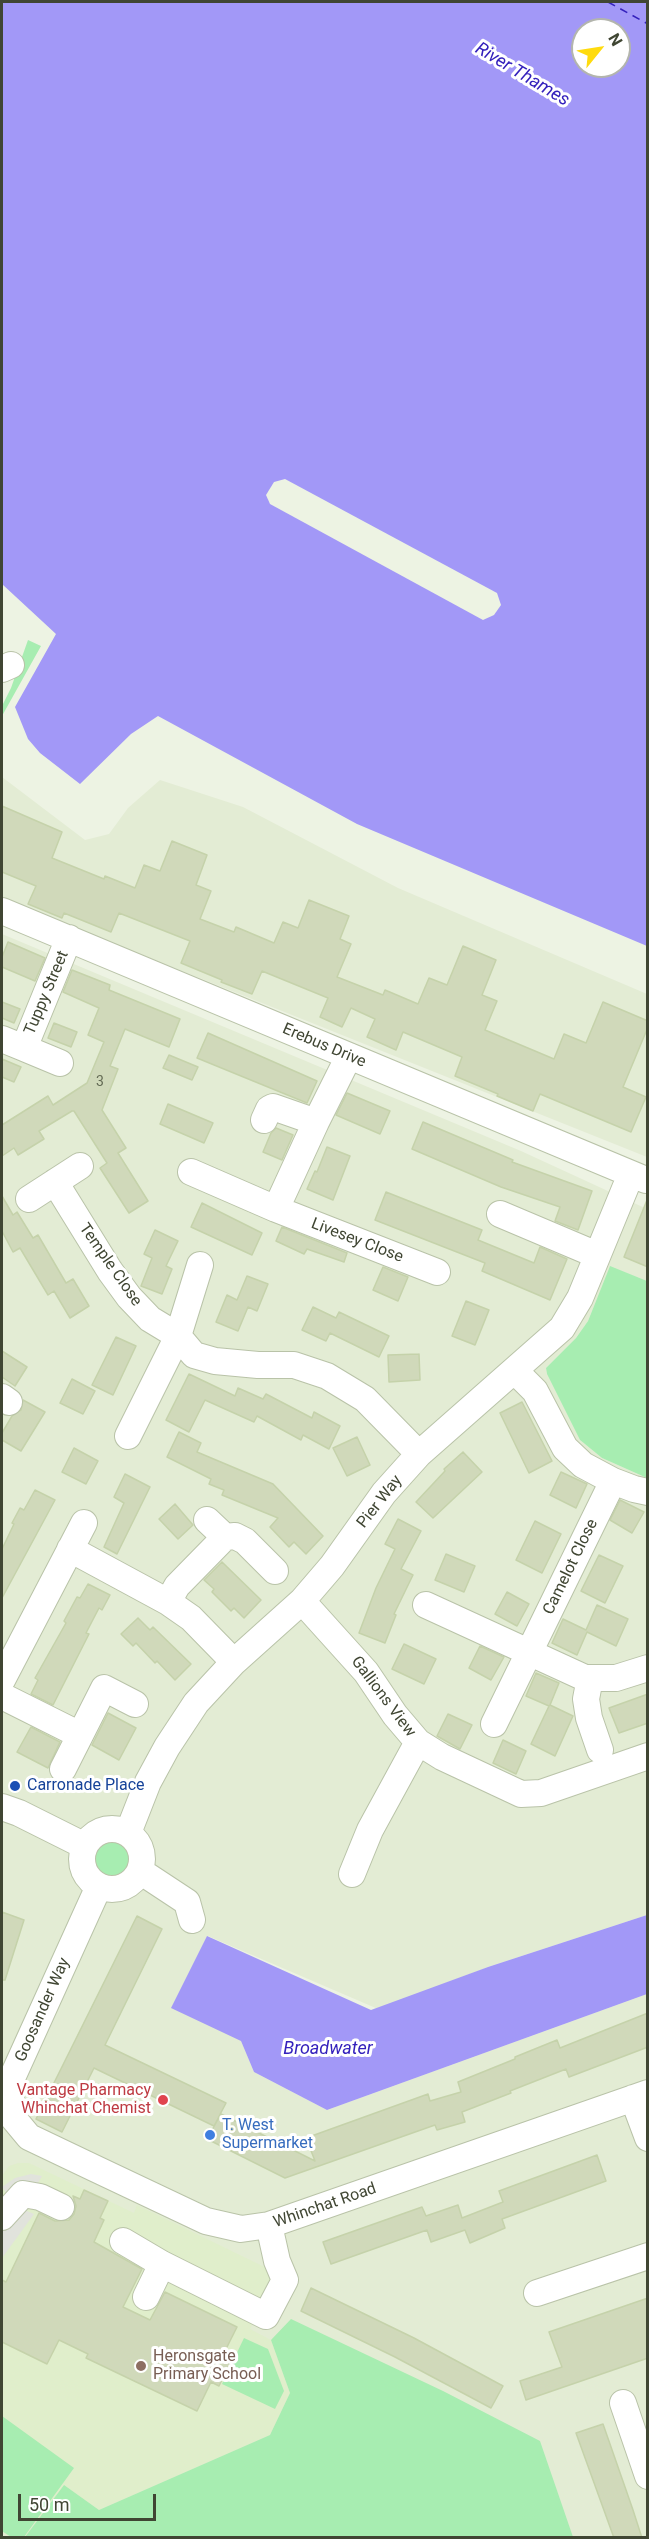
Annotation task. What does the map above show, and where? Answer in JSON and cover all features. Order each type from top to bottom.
[{"type":"street","name":"Erebus Drive","points":[[2,910],[639,1177]]},
{"type":"street","name":"Tuppy Street","points":[[60,1063],[13,1044],[69,938]]},
{"type":"street","points":[[276,1209],[349,1056]]},
{"type":"street","points":[[264,1120],[269,1109],[273,1107],[316,1122]]},
{"type":"street","points":[[29,1199],[80,1166]]},
{"type":"street","name":"Livesey Close","points":[[191,1172],[276,1209],[437,1272]]},
{"type":"street","name":"Pier Way","points":[[128,1833],[148,1782],[196,1703],[234,1662],[302,1601],[332,1566],[384,1493],[419,1454],[515,1371],[572,1315],[597,1255],[639,1177]]},
{"type":"street","name":"Temple Close","points":[[55,1182],[129,1296],[150,1319],[178,1336],[194,1355],[258,1365],[294,1365],[327,1376],[365,1399],[419,1454]]},
{"type":"street","points":[[500,1214],[597,1255]]},
{"type":"street","points":[[128,1436],[178,1336],[200,1266]]},
{"type":"street","points":[[515,1371],[535,1392],[565,1448],[583,1465],[613,1480],[648,1492]]},
{"type":"street","name":"Camelot Close","points":[[494,1724],[613,1480]]},
{"type":"street","points":[[2,1680],[84,1523]]},
{"type":"street","points":[[168,1602],[216,1528],[245,1541],[275,1571]]},
{"type":"street","points":[[70,1549],[168,1602],[191,1618],[234,1662]]},
{"type":"street","name":"Gallions View","points":[[302,1601],[366,1672],[395,1715],[418,1742],[442,1757],[520,1794],[541,1792],[648,1756]]},
{"type":"street","points":[[426,1605],[528,1653],[590,1678],[616,1678],[648,1668]]},
{"type":"street","points":[[590,1678],[586,1699],[589,1718],[600,1750]]},
{"type":"street","points":[[63,1769],[104,1688],[135,1704]]},
{"type":"street","points":[[2,1696],[80,1735]]},
{"type":"street","points":[[352,1874],[370,1830],[418,1742]]},
{"type":"street","points":[[2,1807],[86,1846]]},
{"type":"street","points":[[118,1830],[128,1833],[136,1840],[141,1850],[140,1871],[128,1885],[118,1888],[99,1886],[92,1881],[83,1864],[86,1846],[99,1832],[118,1830]]},
{"type":"street","points":[[140,1871],[187,1902],[192,1920]]},
{"type":"street","name":"Goosander Way","points":[[8,2126],[9,2090],[12,2078],[99,1886]]},
{"type":"street","points":[[640,2096],[648,2138]]},
{"type":"street","name":"Whinchat Road","points":[[8,2126],[206,2221],[241,2229],[269,2225],[640,2096]]},
{"type":"street","points":[[3,2212],[23,2194],[40,2197],[61,2206]]},
{"type":"street","points":[[123,2241],[162,2264],[266,2316],[285,2280],[277,2261],[269,2225]]},
{"type":"street","points":[[537,2293],[648,2256]]},
{"type":"street","points":[[146,2297],[162,2264]]},
{"type":"street","points":[[623,2403],[646,2464]]},
{"type":"shaded area","points":[[2,777],[85,840],[109,834],[128,808],[160,780],[243,807],[398,888],[647,994],[647,1157],[2,899]]},
{"type":"shaded area","points":[[2,934],[521,1151],[647,1209],[647,1281],[610,1267],[588,1321],[576,1338],[546,1368],[580,1440],[602,1458],[647,1478],[647,1915],[488,1967],[378,2009],[208,1936],[241,2041],[254,2072],[327,2110],[647,1994],[647,2537],[2,2537]]},
{"type":"shaded area","name":"Heronsgate Primary School","points":[[29,2163],[134,2213],[137,2205],[279,2274],[250,2329],[271,2340],[290,2393],[270,2435],[99,2510],[64,2485],[25,2537],[9,2537],[2,2532],[2,2176],[9,2166]]},
{"type":"shaded area","points":[[31,2174],[42,2176],[22,2209],[34,2214],[2,2258],[2,2206],[8,2195],[2,2187],[15,2178]]},
{"type":"green space","points":[[28,640],[41,646],[2,716],[2,706]]},
{"type":"green space","points":[[610,1266],[647,1281],[647,1478],[602,1458],[580,1440],[547,1374],[546,1368],[576,1338],[588,1321]]},
{"type":"green space","points":[[112,1840],[125,1846],[131,1859],[125,1872],[112,1878],[99,1872],[93,1859],[99,1846]]},
{"type":"green space","points":[[291,2319],[443,2391],[540,2441],[573,2537],[25,2537],[64,2485],[99,2510],[270,2435],[290,2393],[271,2340]]},
{"type":"green space","points":[[244,2338],[268,2349],[284,2391],[275,2409],[222,2384]]},
{"type":"green space","points":[[2,2416],[74,2468],[24,2537],[11,2537],[2,2531]]},
{"type":"water","name":"River Thames","points":[[2,2],[647,2],[647,946],[357,824],[158,716],[131,734],[80,784],[40,753],[28,739],[15,707],[56,634],[2,584]]},
{"type":"water","name":"Broadwater","points":[[647,1915],[647,1994],[327,2110],[254,2072],[241,2041],[171,2008],[207,1936],[371,2010],[488,1967]]},
{"type":"pier","points":[[285,479],[497,593],[501,605],[494,615],[483,620],[270,504],[266,495],[274,482]]},
{"type":"building","points":[[2,806],[62,832],[52,858],[104,879],[105,876],[135,888],[144,865],[160,871],[172,841],[207,855],[196,885],[211,891],[200,919],[234,932],[236,927],[274,943],[283,922],[298,928],[309,900],[349,916],[340,939],[351,944],[337,977],[383,995],[385,990],[418,1004],[429,978],[447,985],[463,946],[496,960],[482,995],[497,1001],[485,1030],[554,1059],[564,1034],[586,1043],[603,1002],[648,1021],[648,1027],[623,1087],[646,1097],[631,1132],[540,1094],[533,1111],[497,1096],[498,1094],[455,1076],[462,1057],[403,1032],[396,1050],[367,1037],[375,1019],[351,1008],[342,1027],[320,1017],[328,998],[262,971],[252,994],[221,982],[222,980],[181,963],[190,941],[119,913],[111,932],[64,913],[62,918],[28,904],[36,886],[2,872]]},
{"type":"building","points":[[8,942],[45,958],[35,981],[2,967],[2,957]]},
{"type":"building","points":[[72,970],[110,985],[109,990],[180,1019],[169,1047],[125,1029],[110,1066],[118,1069],[102,1110],[126,1148],[118,1153],[148,1201],[129,1213],[100,1168],[107,1163],[74,1111],[39,1131],[44,1139],[18,1155],[14,1148],[2,1156],[2,1125],[48,1096],[53,1105],[87,1083],[104,1042],[88,1035],[99,1008],[63,992]]},
{"type":"building","points":[[2,1002],[20,1009],[14,1023],[2,1018]]},
{"type":"building","points":[[54,1023],[77,1032],[71,1047],[48,1038]]},
{"type":"building","points":[[208,1033],[317,1081],[307,1103],[197,1058]]},
{"type":"building","points":[[169,1055],[198,1067],[192,1080],[163,1068]]},
{"type":"building","points":[[2,1059],[21,1067],[14,1082],[2,1077]]},
{"type":"building","points":[[347,1093],[390,1111],[380,1134],[336,1115]]},
{"type":"building","points":[[168,1104],[213,1123],[204,1143],[160,1124]]},
{"type":"building","points":[[423,1122],[513,1160],[512,1162],[592,1191],[578,1230],[555,1221],[560,1207],[501,1187],[412,1149]]},
{"type":"building","points":[[276,1128],[293,1135],[282,1160],[263,1152],[271,1133]]},
{"type":"building","points":[[327,1147],[350,1156],[333,1200],[307,1189]]},
{"type":"building","points":[[386,1192],[482,1230],[478,1240],[534,1263],[540,1247],[567,1259],[550,1300],[482,1271],[485,1263],[375,1220]]},
{"type":"building","points":[[2,1196],[13,1215],[17,1212],[33,1238],[38,1235],[66,1283],[73,1279],[89,1306],[70,1318],[54,1291],[48,1295],[20,1248],[13,1252],[2,1231]]},
{"type":"building","points":[[648,1200],[648,1267],[624,1257]]},
{"type":"building","points":[[202,1203],[262,1233],[252,1255],[191,1227]]},
{"type":"building","points":[[282,1227],[347,1253],[344,1262],[307,1249],[304,1254],[276,1241]]},
{"type":"building","points":[[155,1230],[178,1241],[166,1266],[172,1269],[162,1294],[141,1286],[152,1258],[144,1254]]},
{"type":"building","points":[[383,1267],[408,1277],[398,1301],[373,1290]]},
{"type":"building","points":[[247,1276],[268,1284],[257,1311],[248,1307],[238,1331],[216,1322],[227,1295],[237,1300]]},
{"type":"building","points":[[466,1301],[489,1310],[475,1345],[452,1336]]},
{"type":"building","points":[[313,1307],[336,1318],[339,1312],[389,1336],[379,1357],[330,1333],[326,1341],[302,1330]]},
{"type":"building","points":[[116,1337],[136,1346],[113,1395],[92,1385]]},
{"type":"building","points":[[2,1351],[27,1367],[15,1386],[2,1377]]},
{"type":"building","points":[[419,1354],[420,1380],[389,1382],[388,1355]]},
{"type":"building","points":[[189,1374],[235,1396],[238,1388],[263,1399],[266,1394],[312,1418],[314,1412],[340,1426],[329,1449],[303,1435],[301,1440],[257,1416],[254,1422],[205,1400],[189,1432],[166,1420]]},
{"type":"building","points":[[72,1379],[95,1391],[83,1414],[60,1403]]},
{"type":"building","points":[[23,1400],[45,1412],[21,1451],[2,1440],[2,1433],[12,1416],[21,1410]]},
{"type":"building","points":[[522,1402],[552,1461],[529,1473],[500,1413]]},
{"type":"building","points":[[179,1432],[201,1443],[197,1452],[273,1484],[323,1536],[306,1554],[294,1542],[289,1547],[270,1527],[278,1518],[222,1495],[224,1490],[209,1484],[211,1479],[167,1457]]},
{"type":"building","points":[[357,1437],[370,1465],[347,1476],[333,1448]]},
{"type":"building","points":[[74,1448],[98,1461],[86,1484],[62,1472]]},
{"type":"building","points":[[463,1452],[482,1472],[433,1518],[416,1502],[445,1471],[444,1469]]},
{"type":"building","points":[[561,1472],[587,1484],[576,1508],[550,1495]]},
{"type":"building","points":[[125,1474],[150,1487],[117,1554],[104,1547],[124,1503],[114,1497]]},
{"type":"building","points":[[35,1490],[55,1500],[2,1598],[2,1549],[20,1508],[24,1510]]},
{"type":"building","points":[[620,1500],[644,1512],[632,1533],[610,1520]]},
{"type":"building","points":[[175,1504],[193,1525],[178,1539],[159,1519]]},
{"type":"building","points":[[398,1519],[421,1531],[401,1569],[413,1575],[394,1614],[396,1615],[385,1643],[359,1633],[376,1588],[395,1549],[385,1544]]},
{"type":"building","points":[[535,1521],[561,1534],[542,1573],[516,1560]]},
{"type":"building","points":[[446,1554],[475,1566],[464,1592],[435,1580]]},
{"type":"building","points":[[599,1555],[623,1566],[605,1603],[581,1591]]},
{"type":"building","points":[[222,1562],[261,1600],[244,1618],[234,1608],[231,1611],[212,1592],[214,1589],[204,1580]]},
{"type":"building","points":[[88,1584],[110,1595],[102,1610],[99,1608],[86,1633],[89,1634],[53,1705],[31,1694],[38,1680],[35,1678],[66,1623],[64,1621],[77,1597],[80,1598]]},
{"type":"building","points":[[507,1592],[529,1604],[517,1626],[495,1614]]},
{"type":"building","points":[[597,1605],[628,1619],[616,1646],[587,1632],[577,1655],[552,1643],[563,1619],[586,1630]]},
{"type":"building","points":[[138,1618],[150,1630],[153,1627],[191,1664],[175,1680],[136,1643],[133,1646],[121,1634]]},
{"type":"building","points":[[404,1644],[436,1659],[424,1684],[392,1669]]},
{"type":"building","points":[[480,1646],[504,1657],[491,1680],[469,1668]]},
{"type":"building","points":[[536,1673],[559,1683],[550,1705],[573,1716],[555,1756],[531,1744],[549,1706],[526,1696]]},
{"type":"building","points":[[648,1694],[648,1723],[619,1733],[609,1708]]},
{"type":"building","points":[[108,1713],[136,1728],[119,1760],[92,1745]]},
{"type":"building","points":[[448,1714],[472,1725],[460,1749],[437,1736]]},
{"type":"building","points":[[31,1727],[60,1742],[48,1768],[17,1752]]},
{"type":"building","points":[[503,1740],[526,1751],[516,1774],[493,1763]]},
{"type":"building","points":[[2,1912],[24,1920],[5,1980],[2,1980]]},
{"type":"building","points":[[137,1916],[162,1929],[105,2045],[226,2103],[214,2126],[94,2068],[62,2132],[36,2119]]},
{"type":"building","points":[[648,2013],[648,2047],[569,2077],[566,2069],[510,2091],[511,2093],[462,2112],[465,2122],[437,2130],[435,2125],[285,2178],[207,2139],[221,2114],[315,2161],[306,2138],[428,2094],[430,2101],[461,2092],[458,2082],[515,2059],[515,2057],[557,2040],[560,2048]]},
{"type":"building","points":[[597,2155],[606,2181],[502,2219],[505,2228],[470,2243],[465,2230],[431,2242],[427,2230],[331,2264],[323,2242],[422,2207],[426,2216],[458,2205],[462,2218],[503,2202],[499,2191]]},
{"type":"building","points":[[84,2190],[108,2201],[100,2218],[104,2220],[94,2242],[142,2269],[123,2307],[150,2320],[165,2292],[237,2327],[223,2355],[232,2359],[219,2386],[211,2382],[197,2411],[86,2358],[88,2354],[59,2340],[47,2364],[2,2342],[2,2280],[6,2282],[39,2213],[55,2221],[69,2220],[76,2206],[73,2196],[80,2199]]},
{"type":"building","points":[[311,2288],[414,2338],[503,2386],[491,2408],[301,2311]]},
{"type":"building","points":[[648,2298],[648,2358],[526,2400],[520,2381],[562,2367],[549,2332]]},
{"type":"building","points":[[603,2424],[642,2538],[614,2538],[576,2433]]},
{"type":"ferry route","points":[[608,2],[648,24]]},
{"type":"place","name":"Carronade Place","points":[[15,1786]]},
{"type":"place","name":"Vantage Pharmacy Whinchat Chemist","points":[[163,2100]]},
{"type":"place","name":"T. West Supermarket","points":[[210,2135]]},
{"type":"place","name":"Heronsgate Primary School","points":[[141,2366]]}]
